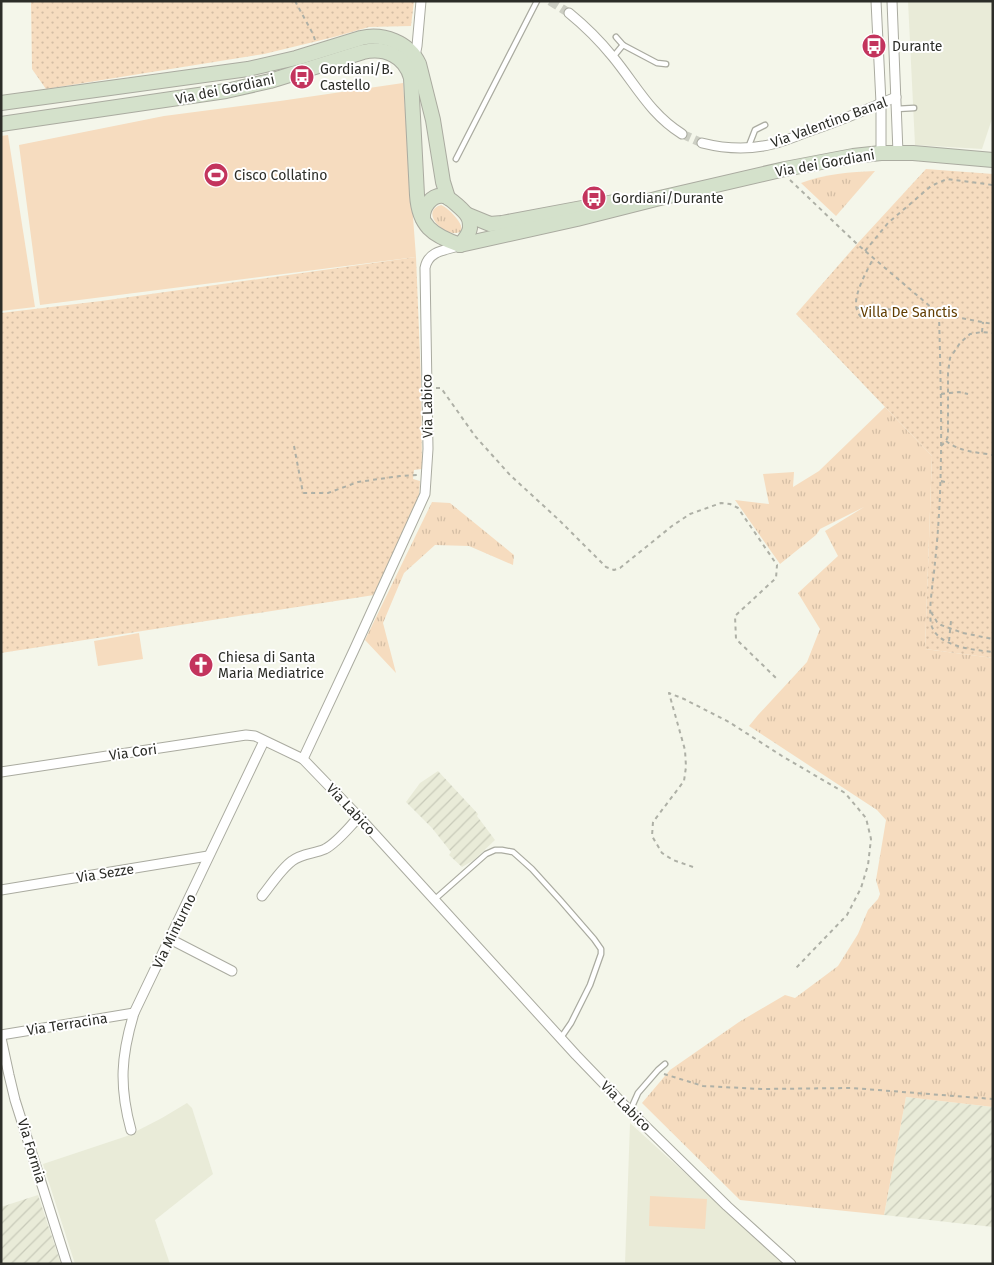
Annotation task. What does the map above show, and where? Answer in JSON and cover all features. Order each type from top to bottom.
[{"type":"street","points":[[421,1],[417,46],[414,56],[421,70],[431,111],[443,182],[448,198]]},
{"type":"street","points":[[876,1],[882,153]]},
{"type":"street","points":[[892,1],[898,153]]},
{"type":"street","points":[[569,13],[613,57],[652,110],[674,125],[682,134]]},
{"type":"street","name":"Via dei Gordiani","points":[[1,103],[248,69],[296,58],[369,36],[393,40],[403,45],[414,56]]},
{"type":"street","name":"Via dei Gordiani","points":[[1,124],[226,91],[270,81],[364,52],[374,50],[385,51],[403,62],[410,72],[418,206],[423,220]]},
{"type":"street","name":"Via Valentino Banal","points":[[702,143],[715,146],[728,144],[748,148],[764,146],[844,119],[896,97]]},
{"type":"street","name":"Via dei Gordiani","points":[[460,246],[660,198],[854,156],[898,153],[993,160]]},
{"type":"street","points":[[438,196],[448,198],[468,215],[470,230],[460,246],[438,236],[430,230],[423,220],[423,211],[430,201],[438,196]]},
{"type":"street","name":"Via dei Gordiani","points":[[468,215],[490,224],[502,223],[608,203],[660,198]]},
{"type":"street","name":"Via Labico","points":[[460,246],[436,253],[428,258],[425,264],[428,449],[424,494],[303,758],[359,817],[560,1039],[727,1206],[791,1264]]},
{"type":"street","name":"Via Cori","points":[[1,772],[246,735],[253,736],[303,758]]},
{"type":"street","name":"Via Minturno","points":[[131,1130],[124,1099],[123,1064],[127,1037],[134,1013],[264,741]]},
{"type":"street","points":[[262,896],[291,862],[302,855],[328,847],[359,817]]},
{"type":"street","name":"Via Sezze","points":[[1,890],[208,856]]},
{"type":"street","points":[[170,939],[232,971]]},
{"type":"street","name":"Via Terracina","points":[[1,1036],[134,1013]]},
{"type":"street","name":"Via Formia","points":[[1,1036],[16,1100],[68,1264]]},
{"type":"lane","points":[[456,159],[537,1]]},
{"type":"lane","points":[[616,37],[623,45],[657,63],[666,64]]},
{"type":"lane","points":[[613,57],[623,45]]},
{"type":"lane","points":[[896,109],[914,108]]},
{"type":"lane","points":[[748,148],[755,130],[765,125]]},
{"type":"lane","points":[[434,900],[486,854],[495,850],[512,852],[544,882],[594,939],[601,954],[590,985],[571,1023],[560,1039]]},
{"type":"lane","points":[[630,1111],[638,1093],[665,1064]]},
{"type":"path","points":[[295,1],[313,34],[316,44]]},
{"type":"path","points":[[787,176],[865,251],[932,309],[939,314],[992,323]]},
{"type":"path","points":[[865,251],[888,223],[932,186],[947,179],[993,184]]},
{"type":"path","points":[[861,317],[856,308],[856,299],[874,258]]},
{"type":"path","points":[[856,308],[932,309]]},
{"type":"path","points":[[939,314],[941,481],[930,612],[932,626],[941,638],[949,642],[974,650],[993,652]]},
{"type":"path","points":[[982,332],[983,322]]},
{"type":"path","points":[[941,446],[946,442],[948,436],[950,358],[960,343],[970,334],[993,333]]},
{"type":"path","points":[[426,388],[441,388],[475,436],[510,475],[606,567],[614,570],[620,568],[690,514],[721,503],[730,504],[738,508],[777,565],[776,578],[735,616],[736,639],[776,678]]},
{"type":"path","points":[[940,394],[948,392],[968,394]]},
{"type":"path","points":[[946,442],[960,450],[993,455]]},
{"type":"path","points":[[294,446],[303,493],[328,493],[358,482],[407,475],[426,475]]},
{"type":"path","points":[[941,481],[949,483]]},
{"type":"path","points":[[930,612],[941,625],[963,633],[993,639]]},
{"type":"path","points":[[949,642],[951,621]]},
{"type":"path","points":[[693,867],[673,860],[662,853],[652,836],[653,822],[684,781],[686,767],[685,750],[669,693],[729,722],[845,793],[866,818],[872,839],[862,888],[847,915],[794,969]]},
{"type":"path","points":[[658,1070],[666,1075],[703,1086],[761,1089],[852,1088],[993,1099]]},
{"type":"shaded area","points":[[908,1],[993,1],[993,116],[982,149],[915,145]]},
{"type":"shaded area","points":[[438,771],[478,814],[477,816],[495,840],[474,860],[462,867],[449,855],[451,852],[432,828],[406,802],[420,783]]},
{"type":"shaded area","points":[[906,1097],[993,1107],[993,1227],[884,1215]]},
{"type":"shaded area","points":[[187,1103],[192,1108],[213,1174],[155,1220],[170,1264],[75,1264],[43,1164],[127,1136]]},
{"type":"shaded area","points":[[630,1123],[785,1264],[625,1264]]},
{"type":"shaded area","points":[[38,1195],[61,1264],[1,1264],[1,1207]]},
{"type":"green space","points":[[31,1],[414,1],[411,26],[369,27],[264,54],[46,89],[32,69]]},
{"type":"green space","name":"Cisco Collatino","points":[[403,83],[416,257],[40,305],[19,145],[164,116]]},
{"type":"green space","points":[[8,135],[35,307],[1,311],[1,136]]},
{"type":"green space","name":"Villa De Sanctis","points":[[926,169],[993,174],[993,658],[925,649],[932,456],[796,314]]},
{"type":"green space","points":[[875,171],[836,216],[801,183],[828,176]]},
{"type":"green space","points":[[441,205],[449,210],[458,220],[461,225],[459,232],[448,232],[435,221],[433,212],[435,208]]},
{"type":"green space","points":[[416,257],[421,380],[422,469],[414,470],[413,479],[420,481],[419,497],[374,595],[1,653],[1,313]]},
{"type":"green space","points":[[885,407],[932,456],[925,649],[993,658],[993,1107],[906,1097],[884,1215],[740,1200],[642,1103],[670,1070],[739,1022],[785,995],[795,998],[838,966],[858,934],[868,910],[880,894],[876,880],[886,820],[877,810],[749,726],[807,662],[820,629],[798,593],[838,556],[825,531],[864,507],[820,529],[816,535],[780,564],[735,500],[769,504],[763,474],[794,472],[793,487],[819,471]]},
{"type":"green space","points":[[432,502],[450,503],[514,555],[513,565],[469,546],[435,545],[404,573],[383,623],[396,673],[365,640]]},
{"type":"green space","points":[[139,633],[143,659],[98,666],[94,641]]},
{"type":"green space","points":[[650,1196],[707,1199],[705,1229],[649,1226]]},
{"type":"tunnel","points":[[550,1],[569,13]]},
{"type":"tunnel","points":[[682,134],[702,143]]},
{"type":"place","name":"Durante","points":[[874,46]]},
{"type":"place","name":"Gordiani/B. Castello","points":[[302,77]]},
{"type":"place","name":"Cisco Collatino","points":[[216,175]]},
{"type":"place","name":"Gordiani/Durante","points":[[594,198]]},
{"type":"place","name":"Chiesa di Santa Maria Mediatrice","points":[[201,665]]}]
